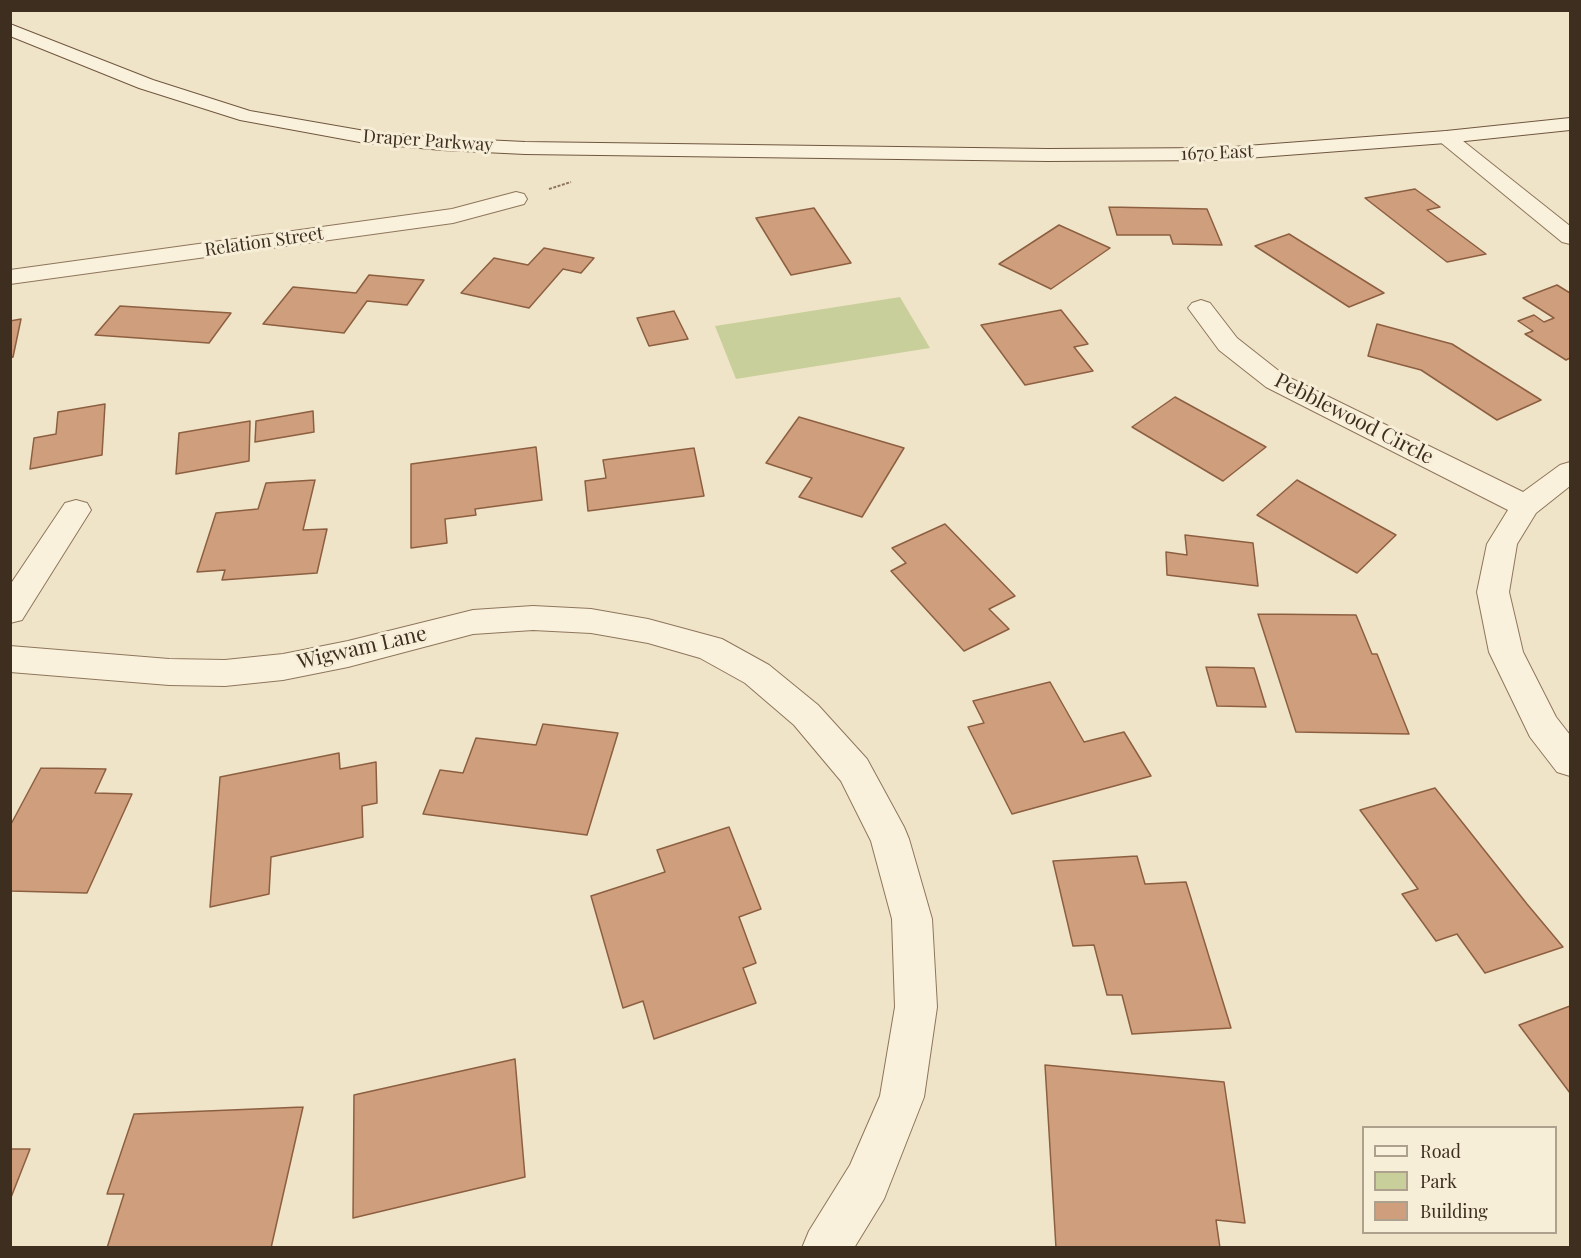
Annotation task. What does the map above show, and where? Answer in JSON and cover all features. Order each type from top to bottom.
[{"type":"street","name":"Draper Parkway","points":[[10,29],[146,84],[196,101],[247,116],[355,135],[442,144],[525,148],[863,152]]},
{"type":"street","name":"1670 East","points":[[863,152],[1048,155],[1220,154],[1446,137],[1570,124]]},
{"type":"street","points":[[1446,137],[1570,237]]},
{"type":"street","name":"Relation Street","points":[[10,277],[453,216],[516,200]]},
{"type":"street","name":"Pebblewood Circle","points":[[1201,308],[1228,344],[1275,381],[1525,506]]},
{"type":"street","points":[[1570,472],[1525,506],[1502,544],[1494,592],[1506,652],[1544,727],[1570,761]]},
{"type":"street","points":[[10,611],[76,510]]},
{"type":"street","name":"Wigwam Lane","points":[[10,659],[169,672],[225,673],[283,667],[348,654],[473,622],[533,618],[591,621],[648,631],[710,648],[757,674],[806,715],[854,770],[890,839],[912,919],[916,1007],[903,1097],[867,1182],[826,1248]]},
{"type":"green space","points":[[900,297],[930,348],[736,379],[715,326]]},
{"type":"building","points":[[1415,189],[1440,207],[1427,210],[1486,254],[1447,262],[1365,198]]},
{"type":"building","points":[[1109,207],[1207,209],[1222,245],[1173,244],[1170,235],[1117,235]]},
{"type":"building","points":[[814,208],[851,263],[791,275],[756,218]]},
{"type":"building","points":[[1059,225],[1110,248],[1051,289],[999,264]]},
{"type":"building","points":[[1289,234],[1384,293],[1349,307],[1255,246]]},
{"type":"building","points":[[544,248],[594,258],[581,273],[563,269],[529,308],[461,293],[494,258],[528,265]]},
{"type":"building","points":[[369,275],[424,280],[407,305],[367,301],[344,333],[263,324],[293,287],[356,293]]},
{"type":"building","points":[[1557,285],[1570,293],[1570,358],[1566,360],[1525,334],[1533,331],[1518,321],[1534,315],[1544,322],[1554,318],[1523,298]]},
{"type":"building","points":[[120,306],[231,313],[209,343],[95,335]]},
{"type":"building","points":[[1061,310],[1088,344],[1074,347],[1093,371],[1025,385],[981,325]]},
{"type":"building","points":[[674,311],[688,339],[649,346],[637,318]]},
{"type":"building","points":[[21,319],[13,357],[10,358],[10,321]]},
{"type":"building","points":[[1377,324],[1452,344],[1541,400],[1497,420],[1421,370],[1368,356]]},
{"type":"building","points":[[1175,397],[1266,447],[1223,481],[1132,427]]},
{"type":"building","points":[[105,404],[102,455],[30,469],[34,438],[56,434],[58,412]]},
{"type":"building","points":[[313,411],[314,432],[255,442],[256,421]]},
{"type":"building","points":[[799,417],[904,448],[862,517],[799,497],[812,478],[766,463]]},
{"type":"building","points":[[250,421],[249,461],[176,474],[179,433]]},
{"type":"building","points":[[536,447],[542,500],[475,509],[476,515],[445,519],[447,543],[411,548],[411,464]]},
{"type":"building","points":[[694,448],[704,496],[588,511],[585,481],[606,478],[603,460]]},
{"type":"building","points":[[315,480],[303,530],[327,529],[317,573],[222,580],[225,570],[197,572],[216,513],[258,509],[266,483]]},
{"type":"building","points":[[1297,480],[1396,535],[1357,573],[1257,515]]},
{"type":"building","points":[[945,524],[1015,596],[989,609],[1009,629],[964,651],[891,571],[906,563],[892,548]]},
{"type":"building","points":[[1185,535],[1253,543],[1258,586],[1167,575],[1166,552],[1187,555]]},
{"type":"building","points":[[1258,614],[1356,615],[1372,654],[1377,654],[1409,734],[1296,732]]},
{"type":"building","points":[[1206,667],[1254,668],[1266,707],[1217,706]]},
{"type":"building","points":[[1050,682],[1084,742],[1124,732],[1151,776],[1012,814],[968,727],[984,723],[973,701]]},
{"type":"building","points":[[543,724],[618,733],[587,835],[423,814],[440,770],[463,773],[476,738],[536,745]]},
{"type":"building","points":[[339,753],[340,769],[376,762],[377,803],[362,806],[363,837],[271,857],[269,894],[210,907],[220,777]]},
{"type":"building","points":[[41,768],[106,769],[95,793],[132,794],[87,893],[10,891],[10,826]]},
{"type":"building","points":[[1435,788],[1563,947],[1485,973],[1457,934],[1436,941],[1402,894],[1418,889],[1360,810]]},
{"type":"building","points":[[729,827],[761,909],[739,917],[756,963],[743,968],[756,1003],[654,1039],[643,1001],[623,1008],[591,896],[665,872],[657,850]]},
{"type":"building","points":[[1137,856],[1145,884],[1186,882],[1231,1028],[1132,1034],[1122,995],[1107,995],[1094,945],[1073,946],[1053,861]]},
{"type":"building","points":[[1570,1006],[1570,1093],[1519,1025]]},
{"type":"building","points":[[515,1059],[525,1177],[353,1218],[354,1095]]},
{"type":"building","points":[[1045,1065],[1224,1082],[1245,1223],[1216,1220],[1220,1248],[1056,1248]]},
{"type":"building","points":[[303,1107],[271,1248],[107,1248],[124,1194],[107,1194],[134,1114]]},
{"type":"building","points":[[10,1149],[30,1149],[10,1200]]}]
